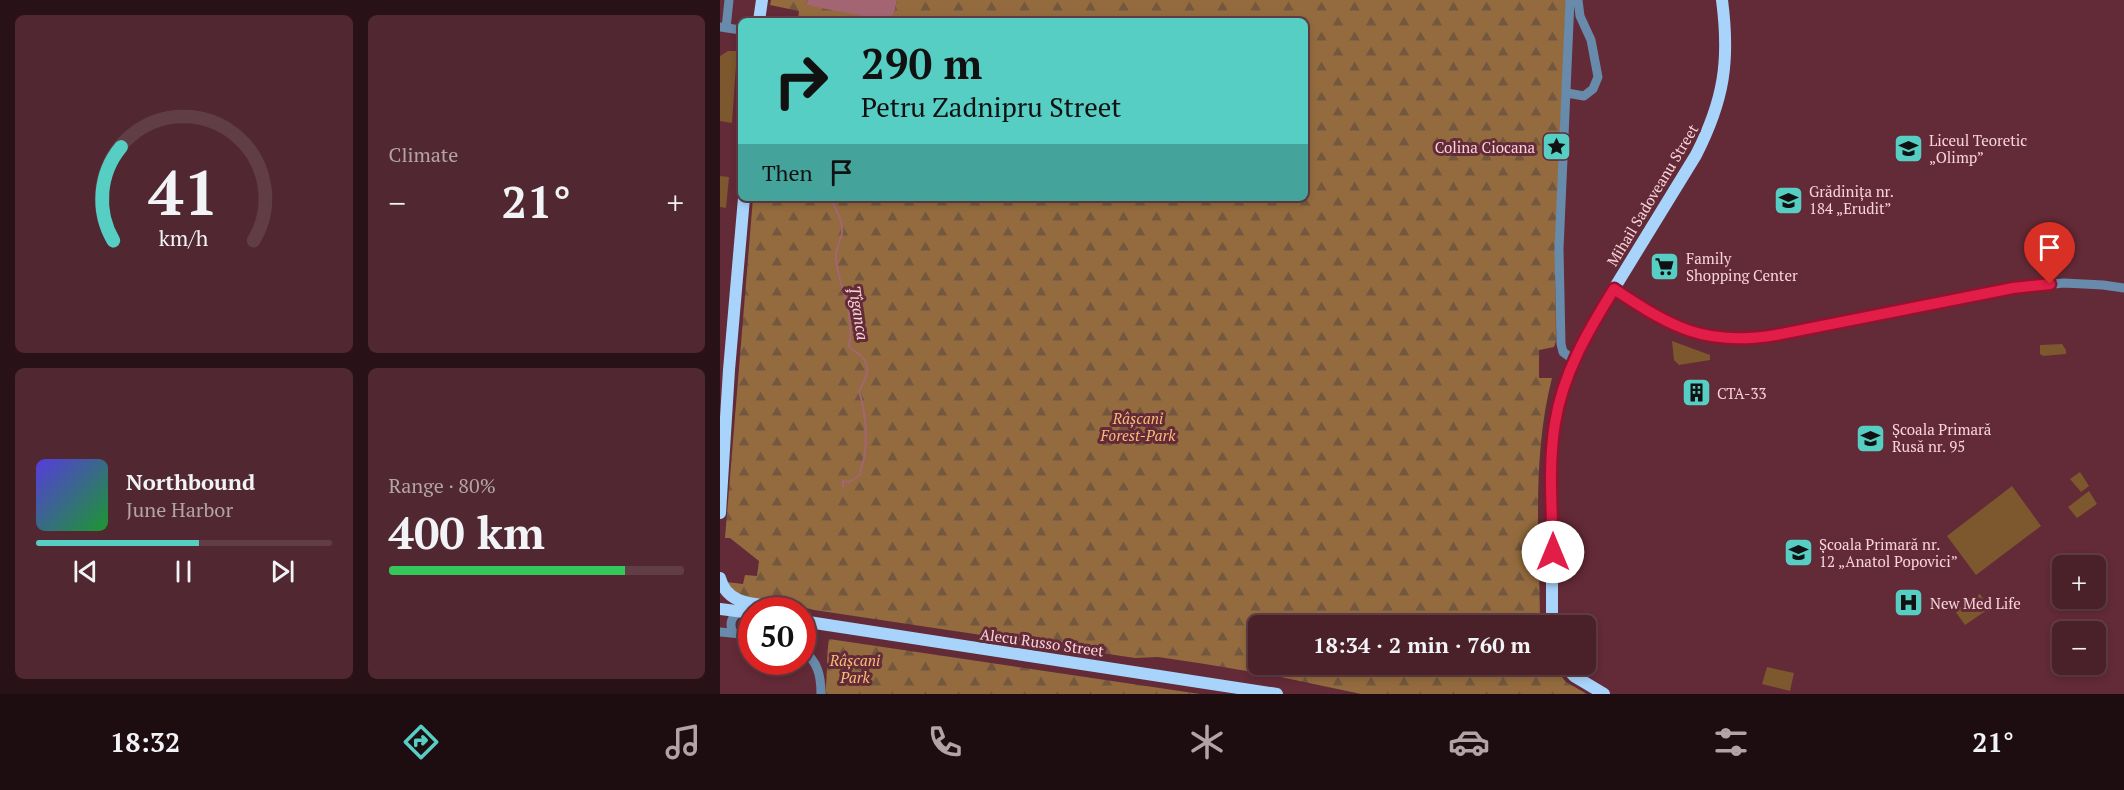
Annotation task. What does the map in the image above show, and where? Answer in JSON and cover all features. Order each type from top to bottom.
[{"type":"main road","points":[[759,18],[762,0]]},
{"type":"main road","name":"Mihail Sadoveanu Street","points":[[1552,615],[1553,436],[1558,406],[1574,360],[1614,289],[1696,155],[1714,116],[1726,60],[1722,0]]},
{"type":"main road","points":[[720,513],[729,370],[744,201]]},
{"type":"main road","points":[[720,578],[726,591],[738,600]]},
{"type":"main road","points":[[720,609],[738,611]]},
{"type":"main road","points":[[816,622],[821,624]]},
{"type":"main road","name":"Alecu Russo Street","points":[[816,623],[1277,694]]},
{"type":"main road","points":[[1573,675],[1604,694]]},
{"type":"street","points":[[729,0],[723,28],[738,30]]},
{"type":"street","points":[[1570,0],[1559,249],[1561,344],[1563,352],[1574,360]]},
{"type":"street","points":[[1567,93],[1584,96],[1593,89],[1598,77],[1591,40],[1580,16],[1578,0]]},
{"type":"street","points":[[1614,289],[1686,330],[1718,338],[1739,339],[1776,335],[2024,287],[2084,283],[2124,288]]},
{"type":"street","points":[[738,614],[734,615],[731,621],[738,629]]},
{"type":"street","points":[[720,632],[738,634]]},
{"type":"street","points":[[816,663],[821,694]]},
{"type":"green space","name":"Râșcani Forest-Park","points":[[771,0],[808,0],[806,5],[894,14],[897,0],[1566,0],[1555,253],[1556,341],[1554,347],[1539,350],[1539,378],[1552,378],[1539,467],[1540,615],[1248,615],[1248,671],[1158,657],[1135,658],[816,610],[816,597],[737,595],[727,582],[743,584],[745,575],[757,576],[759,561],[730,538],[725,538],[753,201],[1308,201],[1308,18],[798,18],[799,11],[770,5]]},
{"type":"green space","name":"Râșcani Park","points":[[829,639],[1200,694],[825,694]]},
{"type":"green space","name":"Râșcani Forest-Park","points":[[1270,675],[1560,675],[1566,682],[1587,694],[1361,694]]},
{"type":"shaded area","points":[[808,0],[897,0],[894,14],[891,18],[873,18],[806,5]]},
{"type":"shaded area","points":[[728,51],[737,51],[732,123],[720,121],[720,56]]},
{"type":"shaded area","points":[[720,176],[729,177],[726,208],[720,207]]},
{"type":"shaded area","points":[[1672,341],[1710,355],[1710,360],[1679,365],[1674,360]]},
{"type":"shaded area","points":[[2062,344],[2066,354],[2043,356],[2040,354],[2040,345]]},
{"type":"shaded area","points":[[2080,472],[2089,486],[2081,492],[2070,479]]},
{"type":"shaded area","points":[[2012,486],[2041,526],[1976,575],[1947,536]]},
{"type":"shaded area","points":[[2089,491],[2097,504],[2077,518],[2068,507]]},
{"type":"shaded area","points":[[1980,594],[1990,608],[1965,625],[1955,611]]},
{"type":"shaded area","points":[[1767,667],[1794,673],[1790,691],[1762,684]]},
{"type":"waterway","name":"Țîganca","points":[[832,201],[842,224],[836,260],[849,312],[849,346],[864,359],[867,368],[859,392],[865,421],[864,457],[860,475],[849,482],[843,481],[843,488]]},
{"type":"place","name":"Colina Ciocana","points":[[1556,147]]},
{"type":"place","name":"Liceul Teoretic „Olimp”","points":[[1908,149]]},
{"type":"place","name":"Grădinița nr. 184 „Erudit”","points":[[1788,200]]},
{"type":"place","name":"Family Shopping Center","points":[[1665,267]]},
{"type":"place","name":"CTA-33","points":[[1696,393]]},
{"type":"place","name":"Școala Primară Rusă nr. 95","points":[[1871,438]]},
{"type":"place","name":"Școala Primară nr. 12 „Anatol Popovici”","points":[[1798,553]]},
{"type":"place","name":"New Med Life","points":[[1909,603]]},
{"type":"route","points":[[1553,552],[1552,451],[1558,406],[1578,351],[1614,289],[1695,334],[1718,338],[1749,339],[2013,288],[2050,284]]}]
